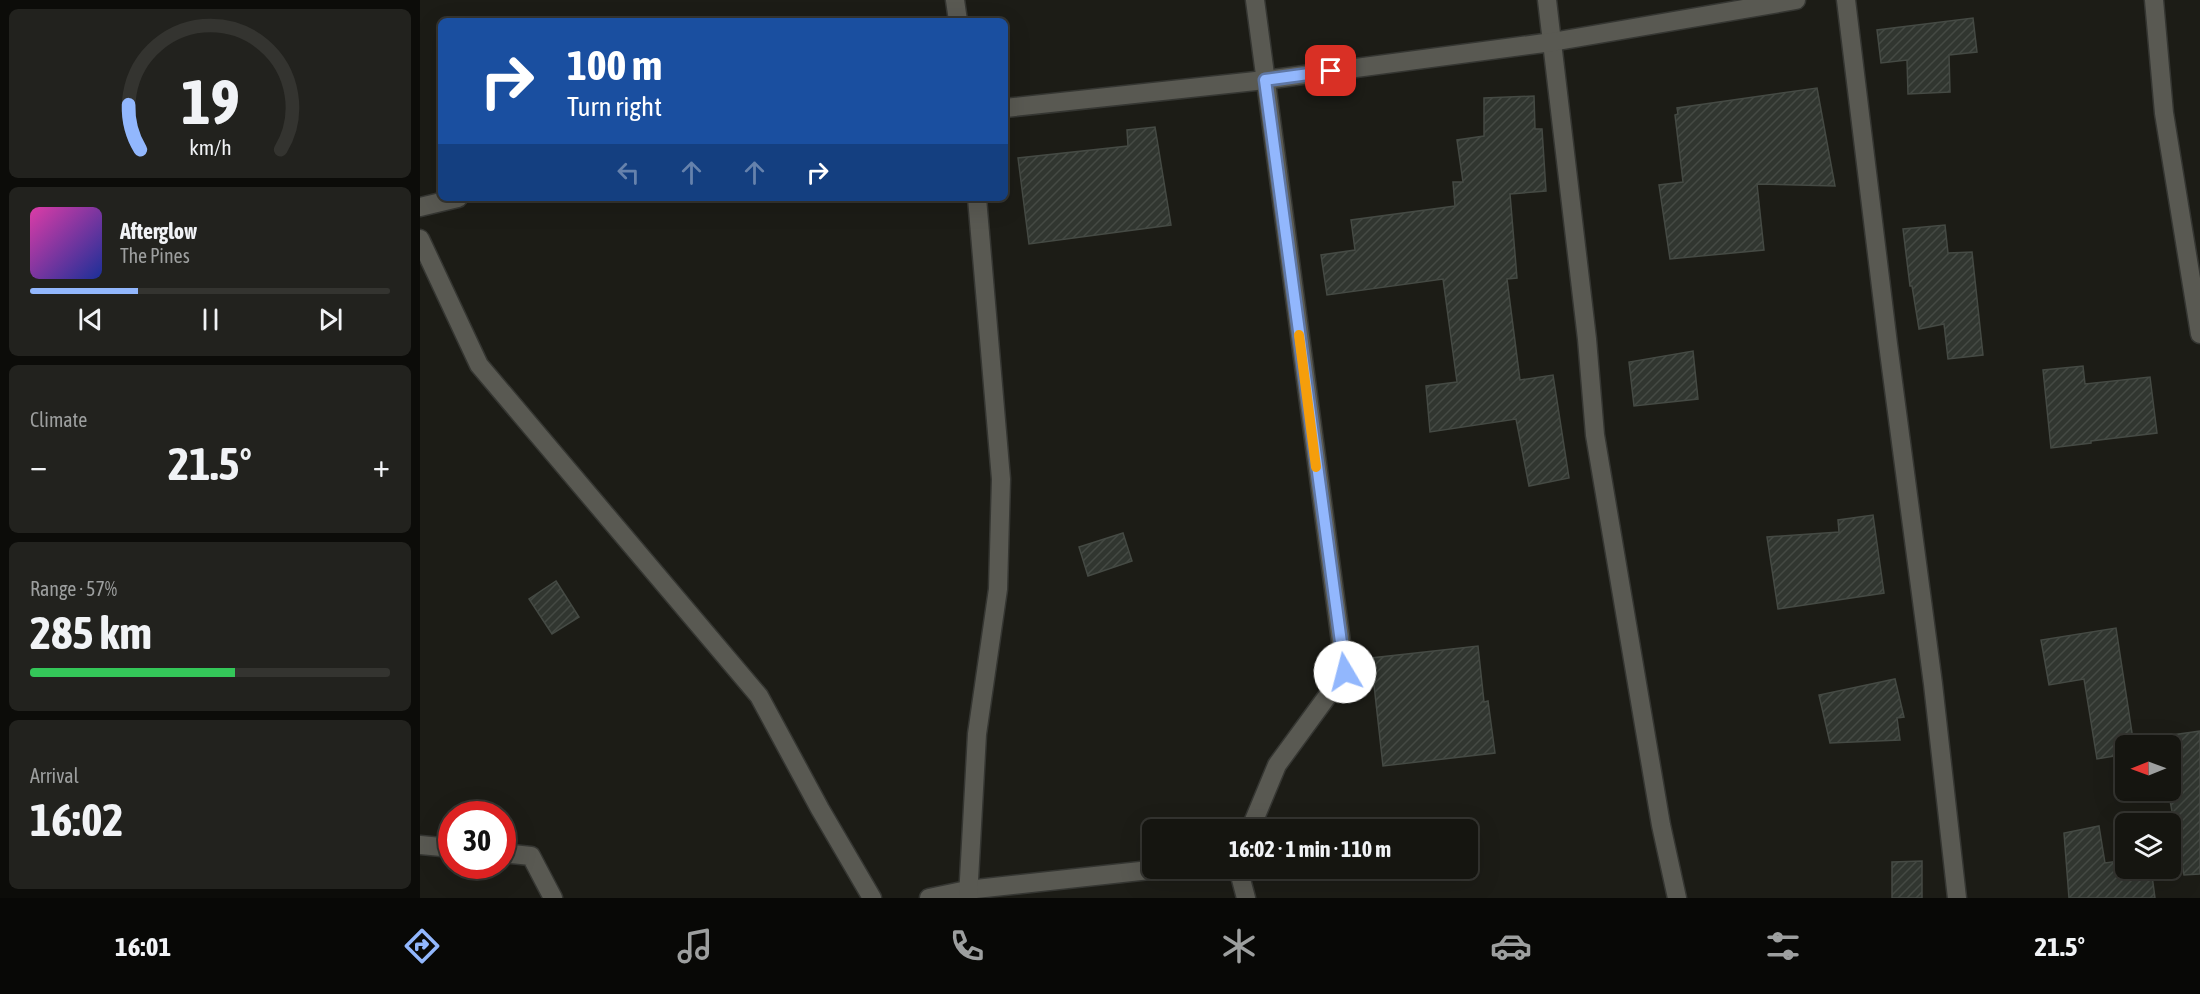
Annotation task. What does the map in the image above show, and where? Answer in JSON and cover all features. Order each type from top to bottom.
[{"type":"street","points":[[955,0],[958,18]]},
{"type":"street","points":[[1254,819],[1276,765],[1345,672],[1255,0]]},
{"type":"street","points":[[1547,0],[1587,339],[1595,435],[1661,825],[1677,898]]},
{"type":"street","points":[[1008,108],[1265,80],[1552,42],[1796,0]]},
{"type":"street","points":[[1846,0],[1933,684],[1957,898]]},
{"type":"street","points":[[2154,0],[2164,113],[2200,334]]},
{"type":"street","points":[[420,207],[445,201]]},
{"type":"street","points":[[968,894],[977,734],[998,590],[1002,479],[977,201]]},
{"type":"street","points":[[420,238],[479,364],[759,696],[820,809],[872,898]]},
{"type":"street","points":[[420,845],[438,847]]},
{"type":"street","points":[[516,854],[531,856],[553,898]]},
{"type":"street","points":[[929,898],[1142,871]]},
{"type":"street","points":[[1241,879],[1246,898]]},
{"type":"building","points":[[1973,18],[1977,52],[1949,55],[1950,92],[1908,94],[1907,60],[1881,63],[1877,30]]},
{"type":"building","points":[[1817,88],[1835,186],[1757,184],[1764,250],[1670,259],[1659,185],[1683,182],[1675,115],[1678,114],[1677,108]]},
{"type":"building","points":[[1534,96],[1535,129],[1542,129],[1546,191],[1510,194],[1517,278],[1507,279],[1520,380],[1553,375],[1569,478],[1529,486],[1516,419],[1430,432],[1426,386],[1457,382],[1443,279],[1327,295],[1321,255],[1355,250],[1351,220],[1455,206],[1453,182],[1463,182],[1457,140],[1484,136],[1484,98]]},
{"type":"building","points":[[1155,127],[1171,225],[1029,244],[1018,158],[1128,146],[1127,130]]},
{"type":"building","points":[[1945,225],[1948,253],[1972,252],[1983,355],[1948,359],[1944,324],[1919,329],[1912,286],[1910,286],[1903,229]]},
{"type":"building","points":[[1693,351],[1698,399],[1634,406],[1629,362]]},
{"type":"building","points":[[2083,366],[2085,384],[2150,377],[2157,433],[2051,448],[2043,370]]},
{"type":"building","points":[[1873,515],[1884,593],[1778,609],[1767,537],[1839,532],[1838,520]]},
{"type":"building","points":[[1123,533],[1132,561],[1088,576],[1079,547]]},
{"type":"building","points":[[556,581],[579,617],[552,634],[529,599]]},
{"type":"building","points":[[2116,628],[2132,735],[2115,735],[2115,756],[2097,759],[2084,679],[2049,685],[2041,640]]},
{"type":"building","points":[[1478,646],[1484,702],[1488,701],[1495,753],[1383,766],[1371,658]]},
{"type":"building","points":[[1895,679],[1904,717],[1897,718],[1900,740],[1830,743],[1819,695]]},
{"type":"building","points":[[2200,731],[2200,874],[2184,875],[2181,859],[2181,813],[2172,813],[2170,801],[2181,801],[2181,735],[2172,735]]},
{"type":"building","points":[[2099,826],[2105,863],[2115,862],[2115,879],[2152,879],[2155,898],[2069,898],[2064,833]]},
{"type":"building","points":[[1922,861],[1922,898],[1892,898],[1892,862]]},
{"type":"slow traffic","points":[[1299,335],[1316,467]]},
{"type":"route","points":[[1331,71],[1265,80],[1345,672]]}]
